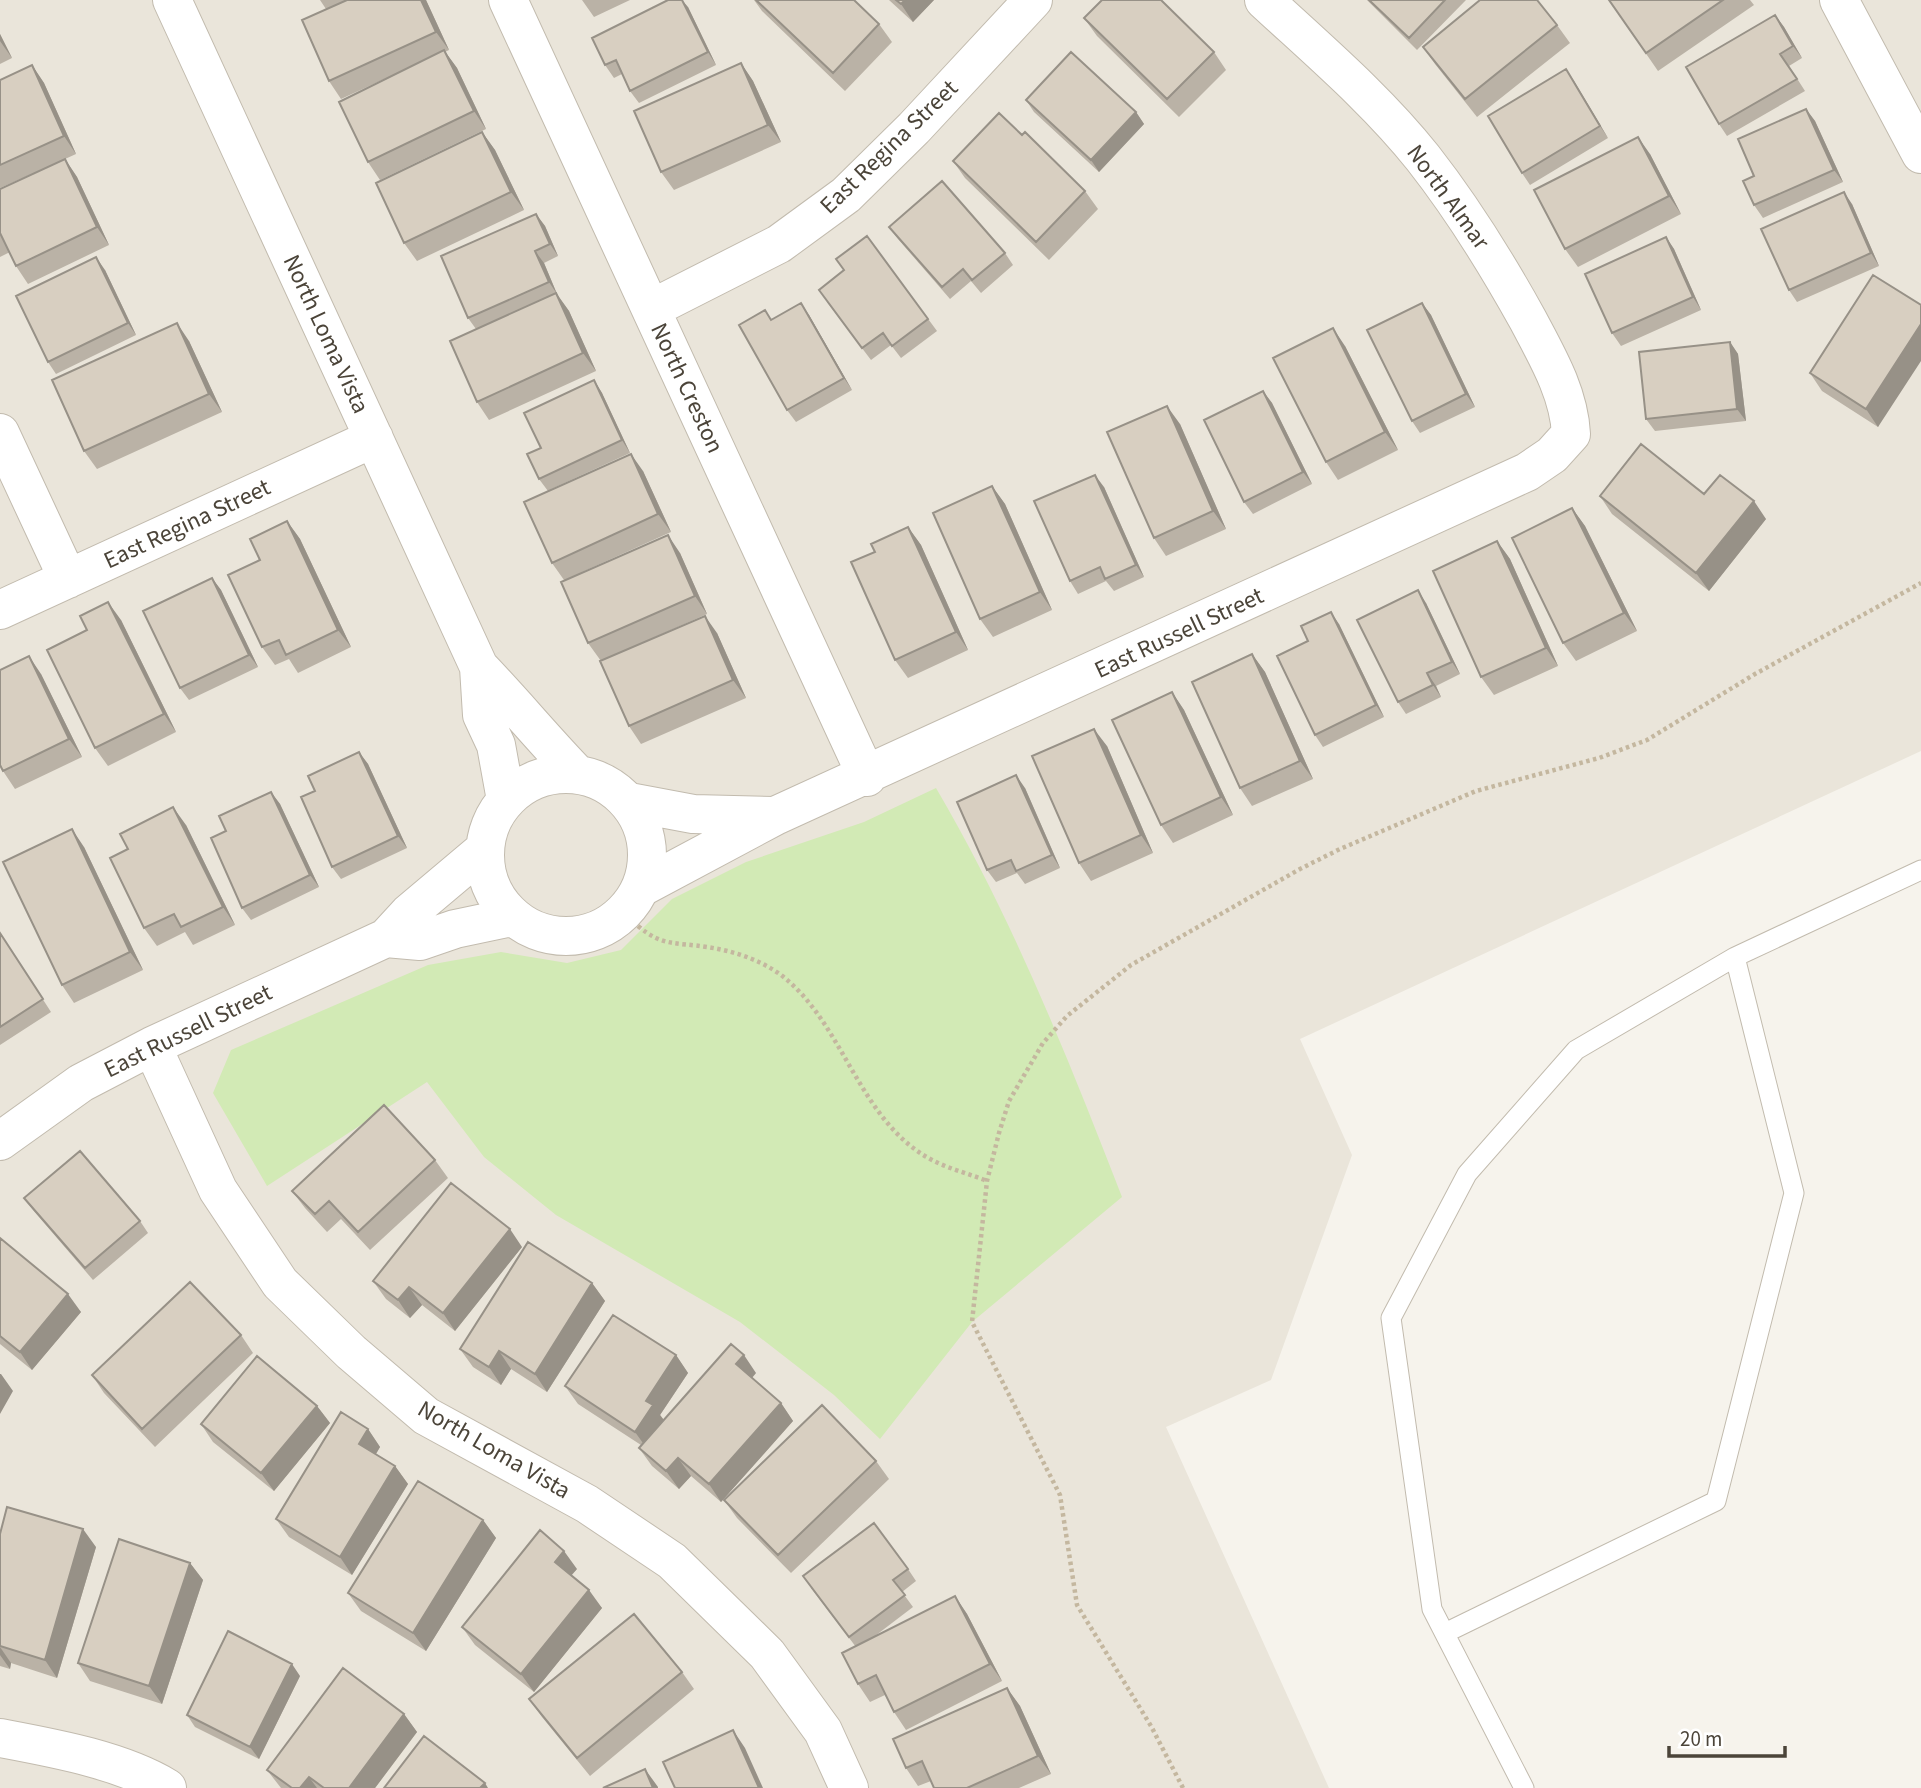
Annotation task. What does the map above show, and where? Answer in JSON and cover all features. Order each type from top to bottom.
[{"type":"street","name":"North Loma Vista","points":[[172,0],[479,667],[512,700],[532,729],[577,774]]},
{"type":"street","name":"North Creston","points":[[508,0],[867,777]]},
{"type":"street","name":"East Regina Street","points":[[651,309],[779,244],[846,195],[915,128],[1033,0]]},
{"type":"street","name":"North Almar","points":[[1264,0],[1341,71],[1423,158],[1497,265],[1544,350],[1570,410],[1571,433]]},
{"type":"street","points":[[1839,0],[1921,154]]},
{"type":"street","points":[[0,433],[68,579]]},
{"type":"street","name":"East Russell Street","points":[[633,900],[775,816],[867,777],[1527,472],[1552,455],[1571,433]]},
{"type":"street","name":"East Regina Street","points":[[0,610],[374,438]]},
{"type":"street","name":"North Loma Vista","points":[[479,667],[482,715],[496,745],[506,800]]},
{"type":"street","points":[[577,774],[597,779],[629,802],[641,821],[647,843],[648,865],[633,900],[604,928],[556,937],[533,930],[512,917],[495,897],[486,873],[485,849],[491,822],[506,800],[527,783],[551,775],[577,774]]},
{"type":"street","name":"East Russell Street","points":[[629,802],[693,814],[775,816]]},
{"type":"street","name":"East Russell Street","points":[[0,1141],[81,1083],[152,1046],[386,938],[409,913],[485,849]]},
{"type":"street","name":"East Russell Street","points":[[386,938],[420,941],[455,929],[512,917]]},
{"type":"street","name":"North Loma Vista","points":[[152,1046],[218,1189],[280,1283],[351,1352],[426,1416],[587,1504],[672,1561],[767,1654],[823,1731],[849,1788]]},
{"type":"street","points":[[0,1738],[48,1747],[136,1773],[167,1788]]},
{"type":"lane","points":[[1524,1788],[1432,1609],[1391,1318],[1467,1174],[1576,1049],[1735,957],[1921,870]]},
{"type":"lane","points":[[1445,1633],[1716,1501],[1794,1193],[1735,957]]},
{"type":"path","points":[[1183,1788],[1151,1726],[1077,1605],[1060,1495],[972,1322],[988,1181],[1010,1101],[1043,1043],[1067,1016],[1131,965],[1300,869],[1427,810],[1476,791],[1599,758],[1647,740],[1691,716],[1755,674],[1921,583]]},
{"type":"path","points":[[633,900],[652,939],[668,944],[728,950],[755,960],[780,975],[804,996],[871,1101],[914,1147],[932,1160],[988,1181]]},
{"type":"shaded area","points":[[0,0],[1921,0],[1921,751],[1300,1039],[1352,1155],[1271,1380],[1166,1427],[1329,1788],[0,1788]]},
{"type":"green space","points":[[936,788],[1014,937],[1122,1197],[972,1322],[880,1439],[834,1395],[740,1322],[556,1215],[484,1157],[427,1082],[267,1186],[213,1093],[231,1050],[428,965],[501,952],[567,963],[621,950],[672,899],[746,862],[864,822]]},
{"type":"building","points":[[347,0],[421,0],[436,32],[329,81],[302,20]]},
{"type":"building","points":[[668,0],[682,0],[708,52],[630,91],[616,60],[605,65],[592,38]]},
{"type":"building","points":[[756,0],[854,0],[879,24],[833,73]]},
{"type":"building","points":[[1102,0],[1161,0],[1214,52],[1167,99],[1084,18]]},
{"type":"building","points":[[1369,0],[1445,0],[1409,38]]},
{"type":"building","points":[[1480,0],[1537,0],[1557,25],[1465,99],[1423,47]]},
{"type":"building","points":[[1609,0],[1723,0],[1646,53]]},
{"type":"building","points":[[1775,15],[1793,46],[1780,54],[1797,79],[1719,124],[1686,67]]},
{"type":"building","points":[[444,50],[474,111],[368,162],[339,102]]},
{"type":"building","points":[[1071,52],[1136,112],[1091,160],[1026,100]]},
{"type":"building","points":[[741,63],[768,125],[661,172],[634,111]]},
{"type":"building","points":[[32,65],[64,136],[0,165],[0,80]]},
{"type":"building","points":[[1566,69],[1600,126],[1522,173],[1488,116]]},
{"type":"building","points":[[1806,109],[1834,170],[1754,205],[1743,181],[1754,176],[1738,139]]},
{"type":"building","points":[[999,113],[1022,135],[1025,132],[1085,191],[1036,242],[953,161]]},
{"type":"building","points":[[482,132],[511,192],[404,243],[376,183]]},
{"type":"building","points":[[1638,137],[1669,196],[1565,249],[1534,190]]},
{"type":"building","points":[[65,159],[97,227],[16,266],[0,233],[0,189]]},
{"type":"building","points":[[942,181],[1005,253],[972,280],[963,269],[942,287],[889,227]]},
{"type":"building","points":[[1844,192],[1871,253],[1789,290],[1761,229]]},
{"type":"building","points":[[536,214],[550,244],[535,251],[549,282],[468,318],[441,256]]},
{"type":"building","points":[[867,236],[928,319],[892,346],[883,333],[862,348],[819,290],[844,270],[836,259]]},
{"type":"building","points":[[1666,237],[1693,297],[1612,333],[1585,274]]},
{"type":"building","points":[[96,257],[128,323],[48,362],[16,296]]},
{"type":"building","points":[[1873,275],[1921,305],[1921,324],[1866,409],[1810,373]]},
{"type":"building","points":[[556,293],[583,353],[477,402],[450,341]]},
{"type":"building","points":[[801,303],[844,378],[787,410],[739,325],[765,310],[771,320]]},
{"type":"building","points":[[1422,303],[1466,394],[1412,421],[1367,330]]},
{"type":"building","points":[[177,323],[209,394],[84,451],[52,380]]},
{"type":"building","points":[[1333,328],[1385,432],[1326,462],[1273,358]]},
{"type":"building","points":[[1730,342],[1737,409],[1646,419],[1639,352]]},
{"type":"building","points":[[594,380],[622,440],[539,479],[527,454],[541,448],[524,413]]},
{"type":"building","points":[[1263,391],[1303,472],[1244,502],[1204,420]]},
{"type":"building","points":[[1167,406],[1213,511],[1154,538],[1107,432]]},
{"type":"building","points":[[1641,444],[1704,494],[1720,475],[1754,501],[1696,573],[1600,496]]},
{"type":"building","points":[[631,454],[658,514],[552,563],[524,502]]},
{"type":"building","points":[[1095,475],[1136,565],[1105,579],[1100,567],[1070,581],[1034,501]]},
{"type":"building","points":[[992,486],[1040,592],[980,619],[933,513]]},
{"type":"building","points":[[1572,508],[1624,613],[1563,643],[1512,538]]},
{"type":"building","points":[[287,521],[338,630],[286,655],[279,640],[262,647],[228,575],[260,560],[250,539]]},
{"type":"building","points":[[908,527],[956,632],[895,660],[851,562],[875,552],[871,544]]},
{"type":"building","points":[[668,535],[695,596],[588,643],[561,582]]},
{"type":"building","points":[[1497,541],[1546,648],[1481,677],[1433,571]]},
{"type":"building","points":[[212,578],[249,655],[180,688],[143,611]]},
{"type":"building","points":[[1418,590],[1452,662],[1427,673],[1433,685],[1398,702],[1357,620]]},
{"type":"building","points":[[108,602],[164,714],[95,748],[47,650],[87,630],[80,616]]},
{"type":"building","points":[[1331,612],[1376,705],[1315,735],[1277,656],[1308,641],[1301,626]]},
{"type":"building","points":[[705,616],[733,680],[629,726],[600,661]]},
{"type":"building","points":[[1252,654],[1300,761],[1240,788],[1192,682]]},
{"type":"building","points":[[29,656],[69,739],[3,771],[0,765],[0,670]]},
{"type":"building","points":[[1172,692],[1221,797],[1161,825],[1112,720]]},
{"type":"building","points":[[1094,729],[1141,835],[1079,863],[1032,756]]},
{"type":"building","points":[[359,752],[398,836],[332,867],[301,797],[315,791],[308,776]]},
{"type":"building","points":[[1016,775],[1052,855],[1016,871],[1011,860],[987,870],[957,802]]},
{"type":"building","points":[[271,792],[310,875],[242,908],[211,838],[226,831],[219,816]]},
{"type":"building","points":[[173,807],[223,907],[181,927],[174,914],[144,928],[110,858],[128,849],[120,834]]},
{"type":"building","points":[[72,829],[130,952],[62,985],[3,862]]},
{"type":"building","points":[[0,933],[43,999],[0,1027]]},
{"type":"building","points":[[384,1105],[435,1160],[358,1232],[329,1201],[315,1214],[292,1191]]},
{"type":"building","points":[[80,1151],[140,1221],[85,1268],[24,1198]]},
{"type":"building","points":[[451,1183],[510,1229],[443,1313],[409,1287],[398,1300],[373,1281]]},
{"type":"building","points":[[0,1238],[68,1294],[20,1352],[0,1336]]},
{"type":"building","points":[[528,1242],[592,1283],[535,1374],[499,1351],[489,1367],[460,1349]]},
{"type":"building","points":[[190,1282],[241,1335],[142,1429],[92,1375]]},
{"type":"building","points":[[613,1315],[676,1355],[646,1401],[653,1405],[635,1432],[565,1386]]},
{"type":"building","points":[[731,1344],[744,1355],[736,1364],[781,1403],[709,1484],[678,1458],[666,1471],[639,1448]]},
{"type":"building","points":[[257,1356],[317,1406],[261,1473],[201,1424]]},
{"type":"building","points":[[822,1405],[876,1461],[778,1555],[724,1500]]},
{"type":"building","points":[[341,1412],[368,1429],[359,1444],[395,1466],[340,1557],[276,1519]]},
{"type":"building","points":[[418,1481],[483,1520],[413,1633],[348,1593]]},
{"type":"building","points":[[7,1507],[83,1529],[45,1660],[0,1646],[0,1534]]},
{"type":"building","points":[[874,1523],[908,1569],[893,1580],[905,1595],[849,1637],[803,1576]]},
{"type":"building","points":[[540,1530],[564,1551],[555,1562],[589,1590],[521,1674],[462,1627]]},
{"type":"building","points":[[119,1539],[190,1563],[149,1686],[78,1663]]},
{"type":"building","points":[[955,1596],[990,1664],[894,1712],[876,1675],[858,1684],[842,1653]]},
{"type":"building","points":[[634,1614],[682,1672],[577,1758],[529,1699]]},
{"type":"building","points":[[228,1631],[292,1664],[250,1747],[187,1715]]},
{"type":"building","points":[[343,1668],[404,1714],[349,1788],[324,1788],[309,1777],[300,1788],[292,1788],[267,1770]]},
{"type":"building","points":[[1007,1688],[1038,1756],[967,1788],[934,1788],[922,1761],[906,1768],[893,1739]]},
{"type":"building","points":[[733,1730],[759,1788],[675,1788],[663,1762]]},
{"type":"building","points":[[424,1736],[485,1783],[480,1788],[384,1788]]},
{"type":"building","points":[[645,1769],[653,1788],[603,1788]]}]
